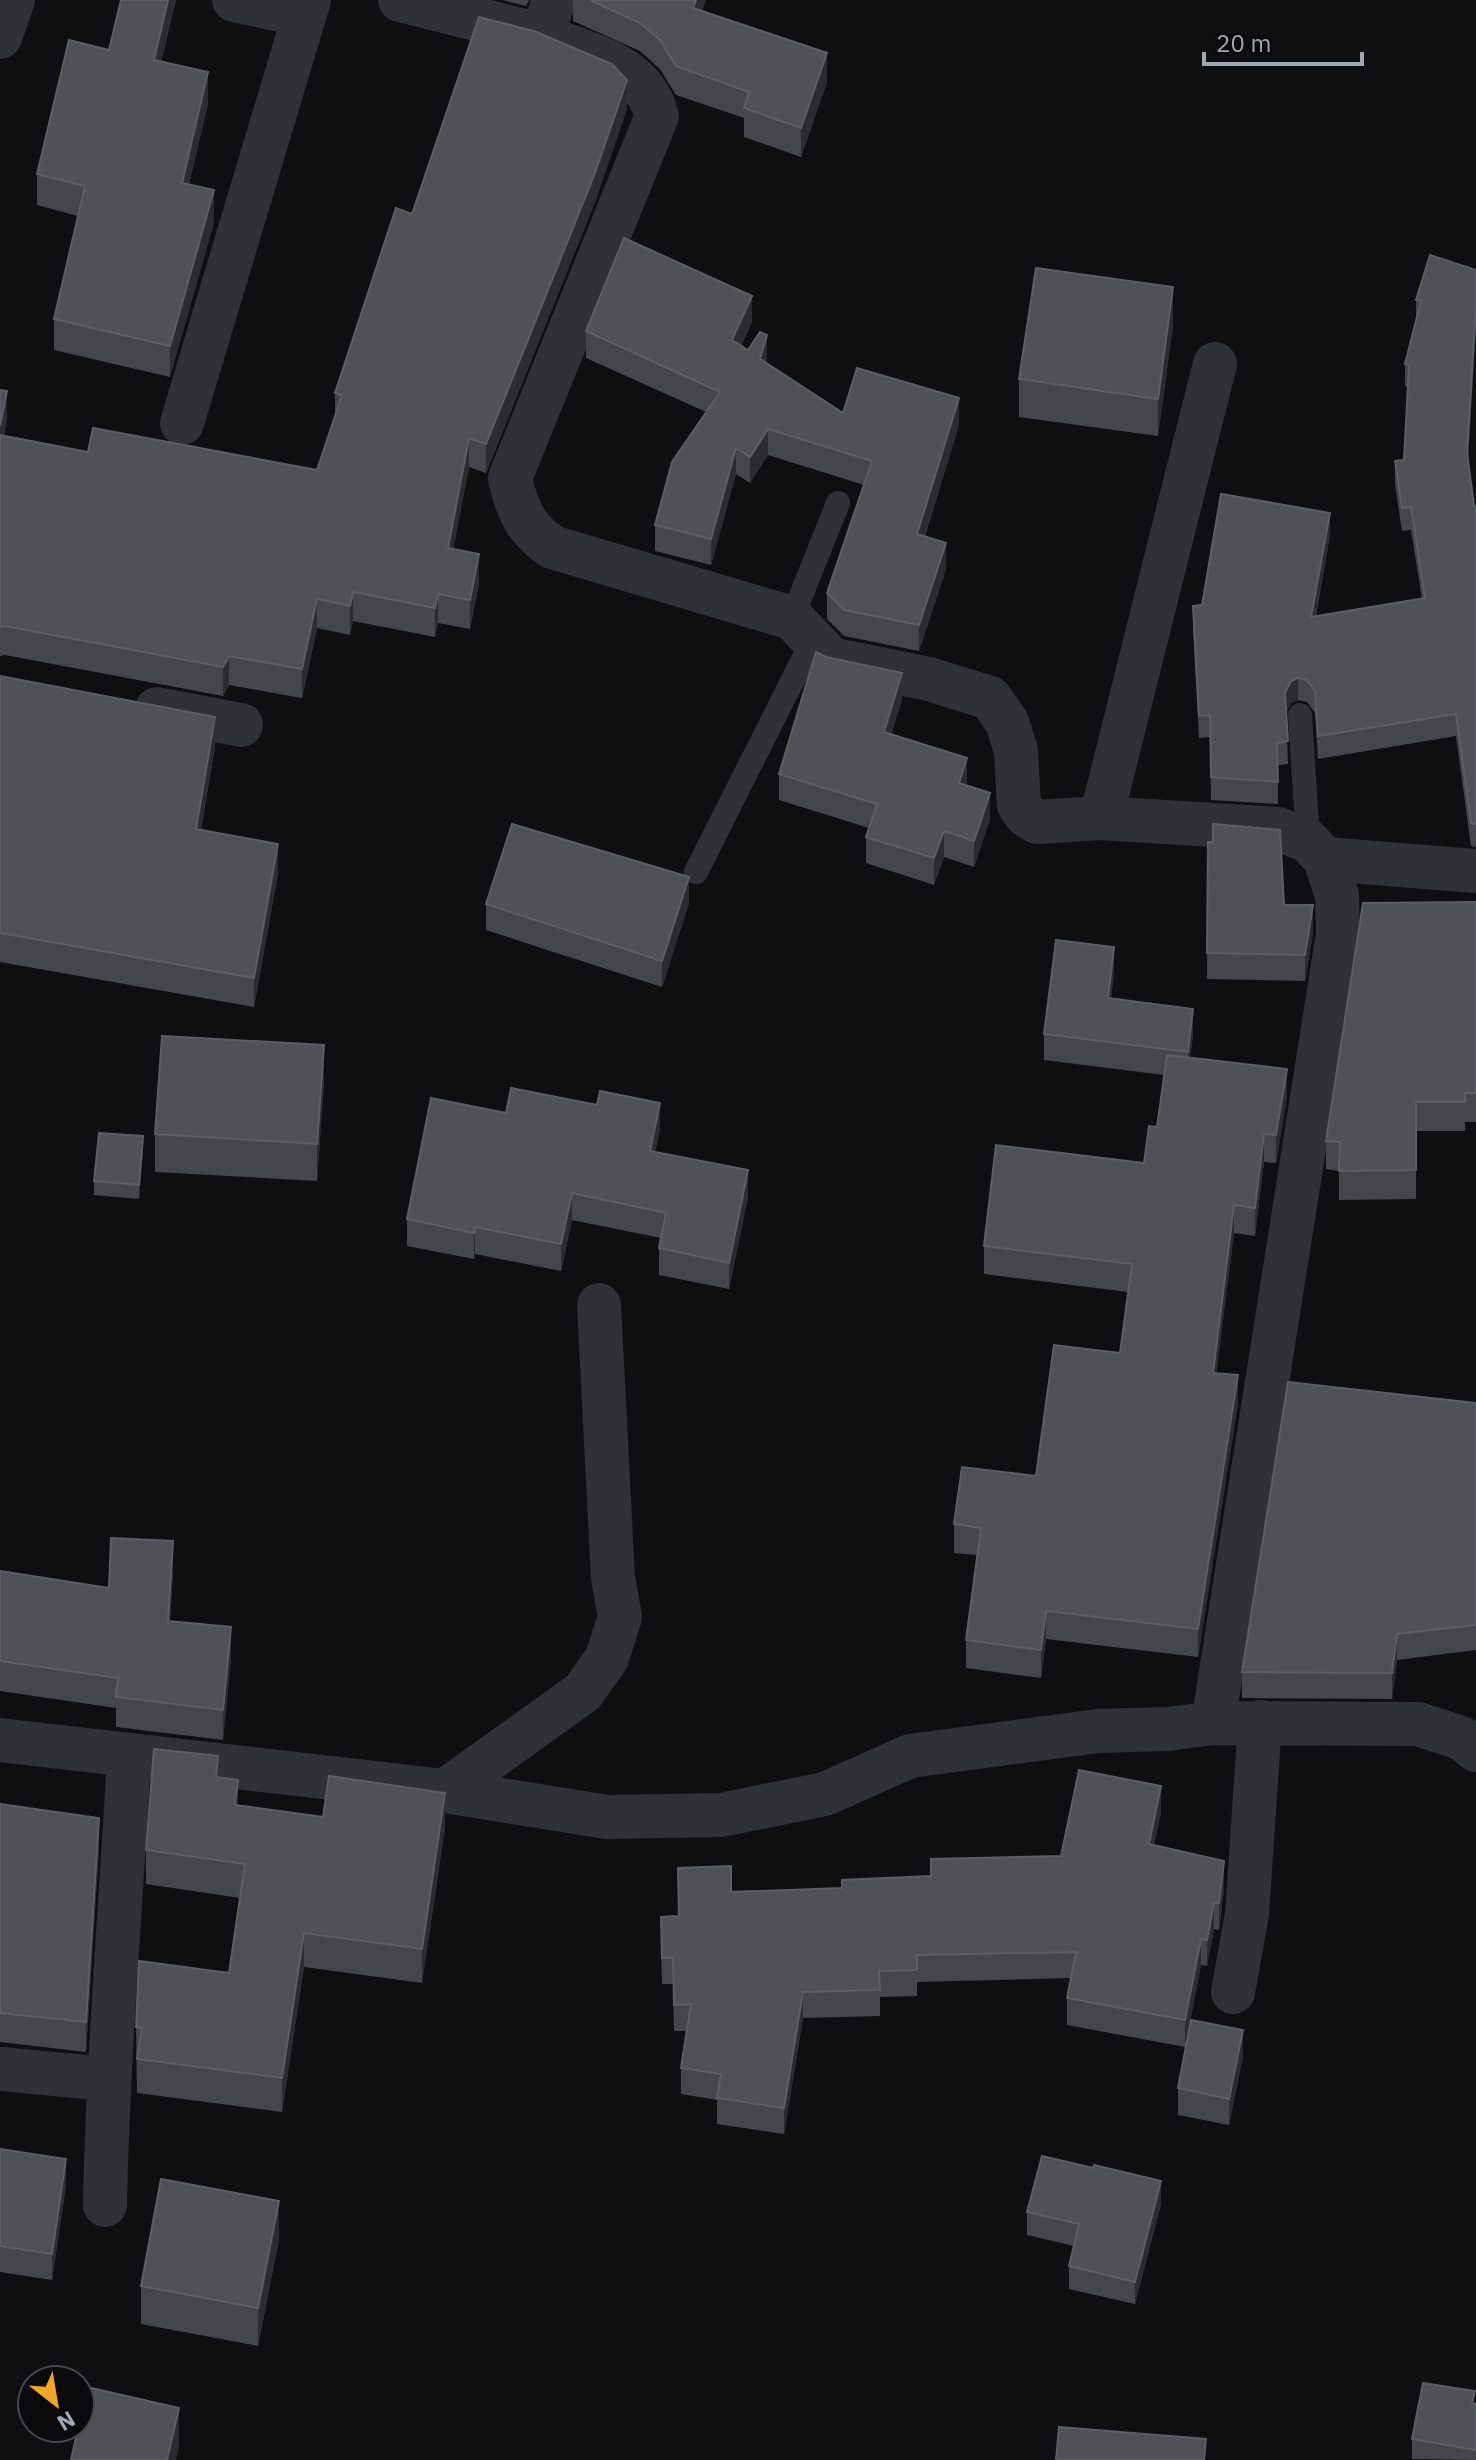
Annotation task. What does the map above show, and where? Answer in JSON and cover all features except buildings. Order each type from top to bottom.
[{"type":"street","points":[[0,37],[13,0]]},
{"type":"street","points":[[182,423],[307,8],[234,0]]},
{"type":"street","points":[[400,0],[548,18],[634,74],[652,95],[657,116],[510,478],[518,512],[533,533],[552,547],[802,629],[831,659],[929,679],[990,698],[1007,722],[1016,751],[1017,792],[1026,815],[1037,822],[1101,818],[1278,829],[1317,850],[1476,871]]},
{"type":"street","points":[[1101,818],[1215,364]]},
{"type":"street","points":[[121,702],[241,725]]},
{"type":"street","points":[[1213,1723],[1338,934],[1337,896],[1317,850]]},
{"type":"street","points":[[445,1791],[583,1692],[607,1658],[620,1617],[613,1578],[599,1305]]},
{"type":"street","points":[[1233,1992],[1247,1914],[1260,1722]]},
{"type":"street","points":[[0,1740],[445,1791],[607,1817],[721,1815],[825,1794],[910,1756],[1098,1731],[1168,1729],[1213,1723],[1418,1724],[1461,1738],[1476,1750]]},
{"type":"street","points":[[105,2205],[108,2079],[116,2005],[129,1756]]},
{"type":"street","points":[[0,2069],[108,2079]]},
{"type":"lane","points":[[696,872],[802,629],[838,503]]},
{"type":"lane","points":[[1300,715],[1317,850]]}]
